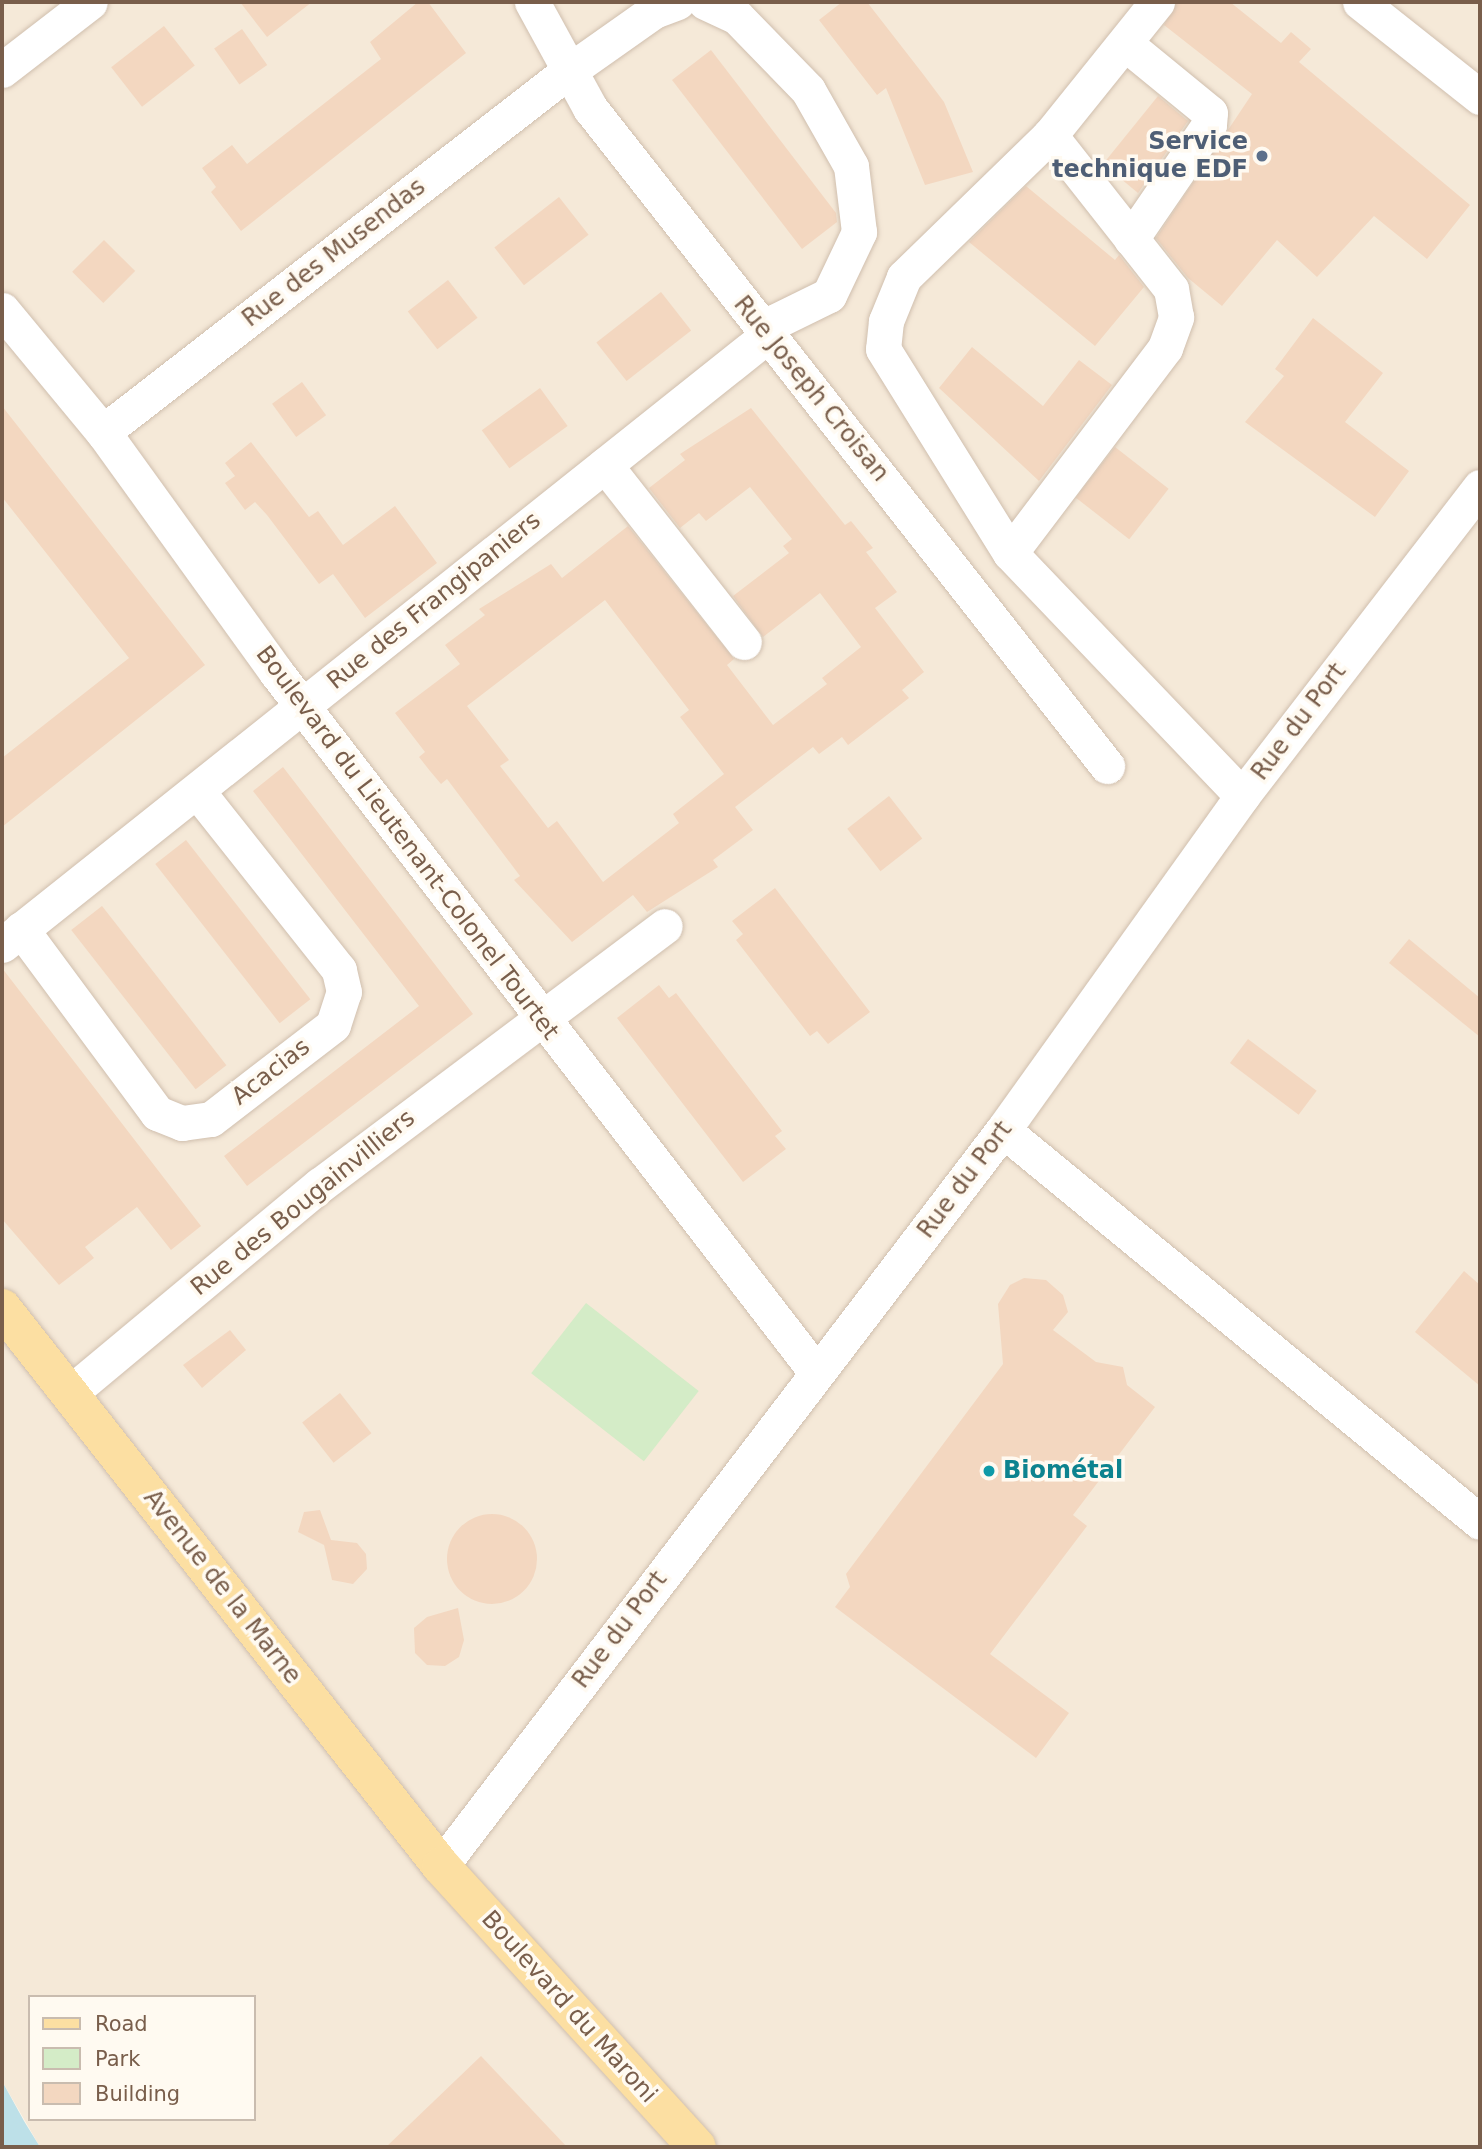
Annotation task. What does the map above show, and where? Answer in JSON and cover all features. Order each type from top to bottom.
[{"type":"main road","name":"Avenue de la Marne","points":[[2,1308],[441,1866]]},
{"type":"main road","name":"Boulevard du Maroni","points":[[441,1866],[697,2147]]},
{"type":"street","points":[[2,70],[90,2]]},
{"type":"street","name":"Rue Joseph Croisan","points":[[532,2],[566,73],[1107,766]]},
{"type":"street","name":"Rue des Musendas","points":[[103,432],[566,73],[654,10],[677,2]]},
{"type":"street","name":"Rue des Frangipaniers","points":[[11,937],[198,793],[304,705],[768,335],[776,321],[818,304],[839,279],[859,232],[856,182],[808,90],[737,17],[705,2]]},
{"type":"street","points":[[1157,2],[1127,45],[1050,135],[904,277],[884,336],[886,362],[1010,553],[1242,796]]},
{"type":"street","points":[[1360,2],[1399,13],[1480,97]]},
{"type":"street","points":[[1127,45],[1210,113],[1209,125],[1131,239]]},
{"type":"street","points":[[1010,553],[1171,334],[1175,296],[1050,135]]},
{"type":"street","name":"Boulevard du Lieutenant-Colonel Tourtet","points":[[2,310],[103,432],[540,1018],[817,1372]]},
{"type":"street","points":[[605,465],[744,642]]},
{"type":"street","name":"Rue du Port","points":[[441,1866],[1003,1130],[1242,796],[1480,487]]},
{"type":"street","name":"Acacias","points":[[11,937],[157,1113],[182,1123],[211,1119],[333,1025],[344,992],[339,971],[198,793]]},
{"type":"street","name":"Rue des Bougainvilliers","points":[[70,1393],[320,1185],[665,926]]},
{"type":"street","points":[[1003,1130],[1480,1522]]},
{"type":"shaded area","points":[[2,2],[1480,2],[1480,2147],[40,2147],[2,2081]]},
{"type":"green space","points":[[586,1303],[699,1391],[644,1461],[531,1373]]},
{"type":"water","points":[[2,2081],[24,2121],[40,2147],[2,2147]]},
{"type":"building","points":[[240,2],[312,2],[267,37]]},
{"type":"building","points":[[418,2],[428,2],[466,53],[241,231],[211,192],[216,187],[202,168],[232,145],[247,164],[381,59],[370,42]]},
{"type":"building","points":[[842,2],[867,2],[923,74],[944,102],[973,172],[925,185],[886,88],[877,95],[819,20]]},
{"type":"building","points":[[1177,2],[1230,2],[1281,43],[1291,32],[1311,49],[1299,62],[1470,205],[1427,259],[1374,216],[1317,277],[1277,240],[1222,306],[1188,278],[1156,238],[1252,94],[1164,25]]},
{"type":"building","points":[[164,26],[195,65],[142,107],[111,67]]},
{"type":"building","points":[[242,29],[267,65],[239,85],[214,49]]},
{"type":"building","points":[[711,50],[836,213],[837,222],[802,249],[672,80]]},
{"type":"building","points":[[1158,96],[1188,121],[1138,193],[1103,164]]},
{"type":"building","points":[[1026,186],[1115,260],[1119,255],[1144,287],[1095,346],[969,242]]},
{"type":"building","points":[[559,197],[589,235],[524,285],[494,247]]},
{"type":"building","points":[[104,240],[135,271],[103,303],[72,272]]},
{"type":"building","points":[[448,280],[478,318],[437,349],[408,311]]},
{"type":"building","points":[[661,292],[691,331],[627,381],[596,342]]},
{"type":"building","points":[[1313,318],[1383,373],[1345,422],[1409,471],[1375,517],[1245,422],[1284,376],[1275,369]]},
{"type":"building","points":[[972,347],[1043,406],[1079,360],[1112,385],[1039,481],[939,388]]},
{"type":"building","points":[[302,382],[326,415],[296,437],[272,404]]},
{"type":"building","points":[[540,388],[568,426],[509,468],[482,430]]},
{"type":"building","points":[[2,406],[205,665],[2,827],[2,758],[129,658],[2,497]]},
{"type":"building","points":[[751,408],[845,525],[851,521],[873,548],[866,552],[897,592],[875,608],[924,672],[902,690],[909,698],[848,745],[842,737],[819,754],[813,747],[735,807],[753,830],[713,860],[718,867],[647,912],[633,895],[572,942],[514,880],[520,876],[447,779],[441,784],[419,757],[425,752],[395,713],[460,664],[445,645],[485,615],[479,609],[551,564],[562,578],[628,526],[734,659],[727,665],[773,725],[827,684],[822,678],[861,647],[820,593],[763,637],[733,596],[789,553],[783,546],[792,539],[750,487],[706,521],[699,513],[680,528],[649,488],[685,460],[680,454]],"holes":[[[605,600],[689,710],[680,717],[724,774],[673,814],[679,823],[603,882],[557,821],[548,828],[500,766],[509,760],[467,706]]]},
{"type":"building","points":[[251,442],[309,517],[318,511],[343,545],[395,506],[437,563],[365,618],[333,574],[319,584],[255,502],[245,510],[225,483],[235,476],[225,463]]},
{"type":"building","points":[[1115,447],[1169,489],[1129,539],[1076,497]]},
{"type":"building","points":[[283,767],[473,1014],[247,1186],[224,1156],[419,1006],[253,791]]},
{"type":"building","points":[[889,796],[922,839],[880,871],[847,829]]},
{"type":"building","points":[[186,840],[310,999],[280,1023],[155,864]]},
{"type":"building","points":[[775,888],[870,1012],[828,1044],[817,1031],[810,1036],[736,940],[743,934],[732,921]]},
{"type":"building","points":[[102,906],[226,1065],[196,1089],[71,930]]},
{"type":"building","points":[[1409,939],[1480,998],[1480,1037],[1389,963]]},
{"type":"building","points":[[2,968],[201,1226],[171,1250],[137,1207],[85,1247],[94,1258],[59,1285],[2,1219]]},
{"type":"building","points":[[659,985],[669,998],[676,993],[782,1131],[775,1136],[786,1149],[743,1182],[617,1018]]},
{"type":"building","points":[[1248,1039],[1317,1091],[1299,1115],[1230,1063]]},
{"type":"building","points":[[1464,1271],[1480,1285],[1480,1386],[1415,1332]]},
{"type":"building","points":[[1024,1278],[1046,1280],[1063,1295],[1068,1312],[1053,1330],[1096,1362],[1123,1367],[1127,1385],[1155,1407],[1073,1515],[1087,1526],[990,1654],[1069,1713],[1036,1758],[835,1607],[850,1587],[846,1574],[1003,1364],[998,1304],[1010,1285]]},
{"type":"building","points":[[230,1330],[246,1350],[202,1388],[183,1365]]},
{"type":"building","points":[[340,1393],[371,1433],[334,1463],[302,1423]]},
{"type":"building","points":[[320,1510],[331,1540],[357,1543],[366,1554],[367,1569],[353,1584],[332,1580],[324,1545],[298,1532],[304,1512]]},
{"type":"building","points":[[492,1514],[509,1518],[524,1527],[533,1542],[537,1559],[533,1576],[524,1591],[509,1600],[492,1604],[475,1600],[460,1591],[451,1576],[447,1559],[451,1542],[460,1527],[475,1518]]},
{"type":"building","points":[[458,1608],[464,1640],[459,1657],[445,1666],[427,1665],[415,1653],[414,1628],[427,1617]]},
{"type":"building","points":[[481,2056],[567,2147],[386,2147]]},
{"type":"place","name":"Service technique EDF","points":[[1262,156]]},
{"type":"place","name":"Biométal","points":[[989,1471]]}]
